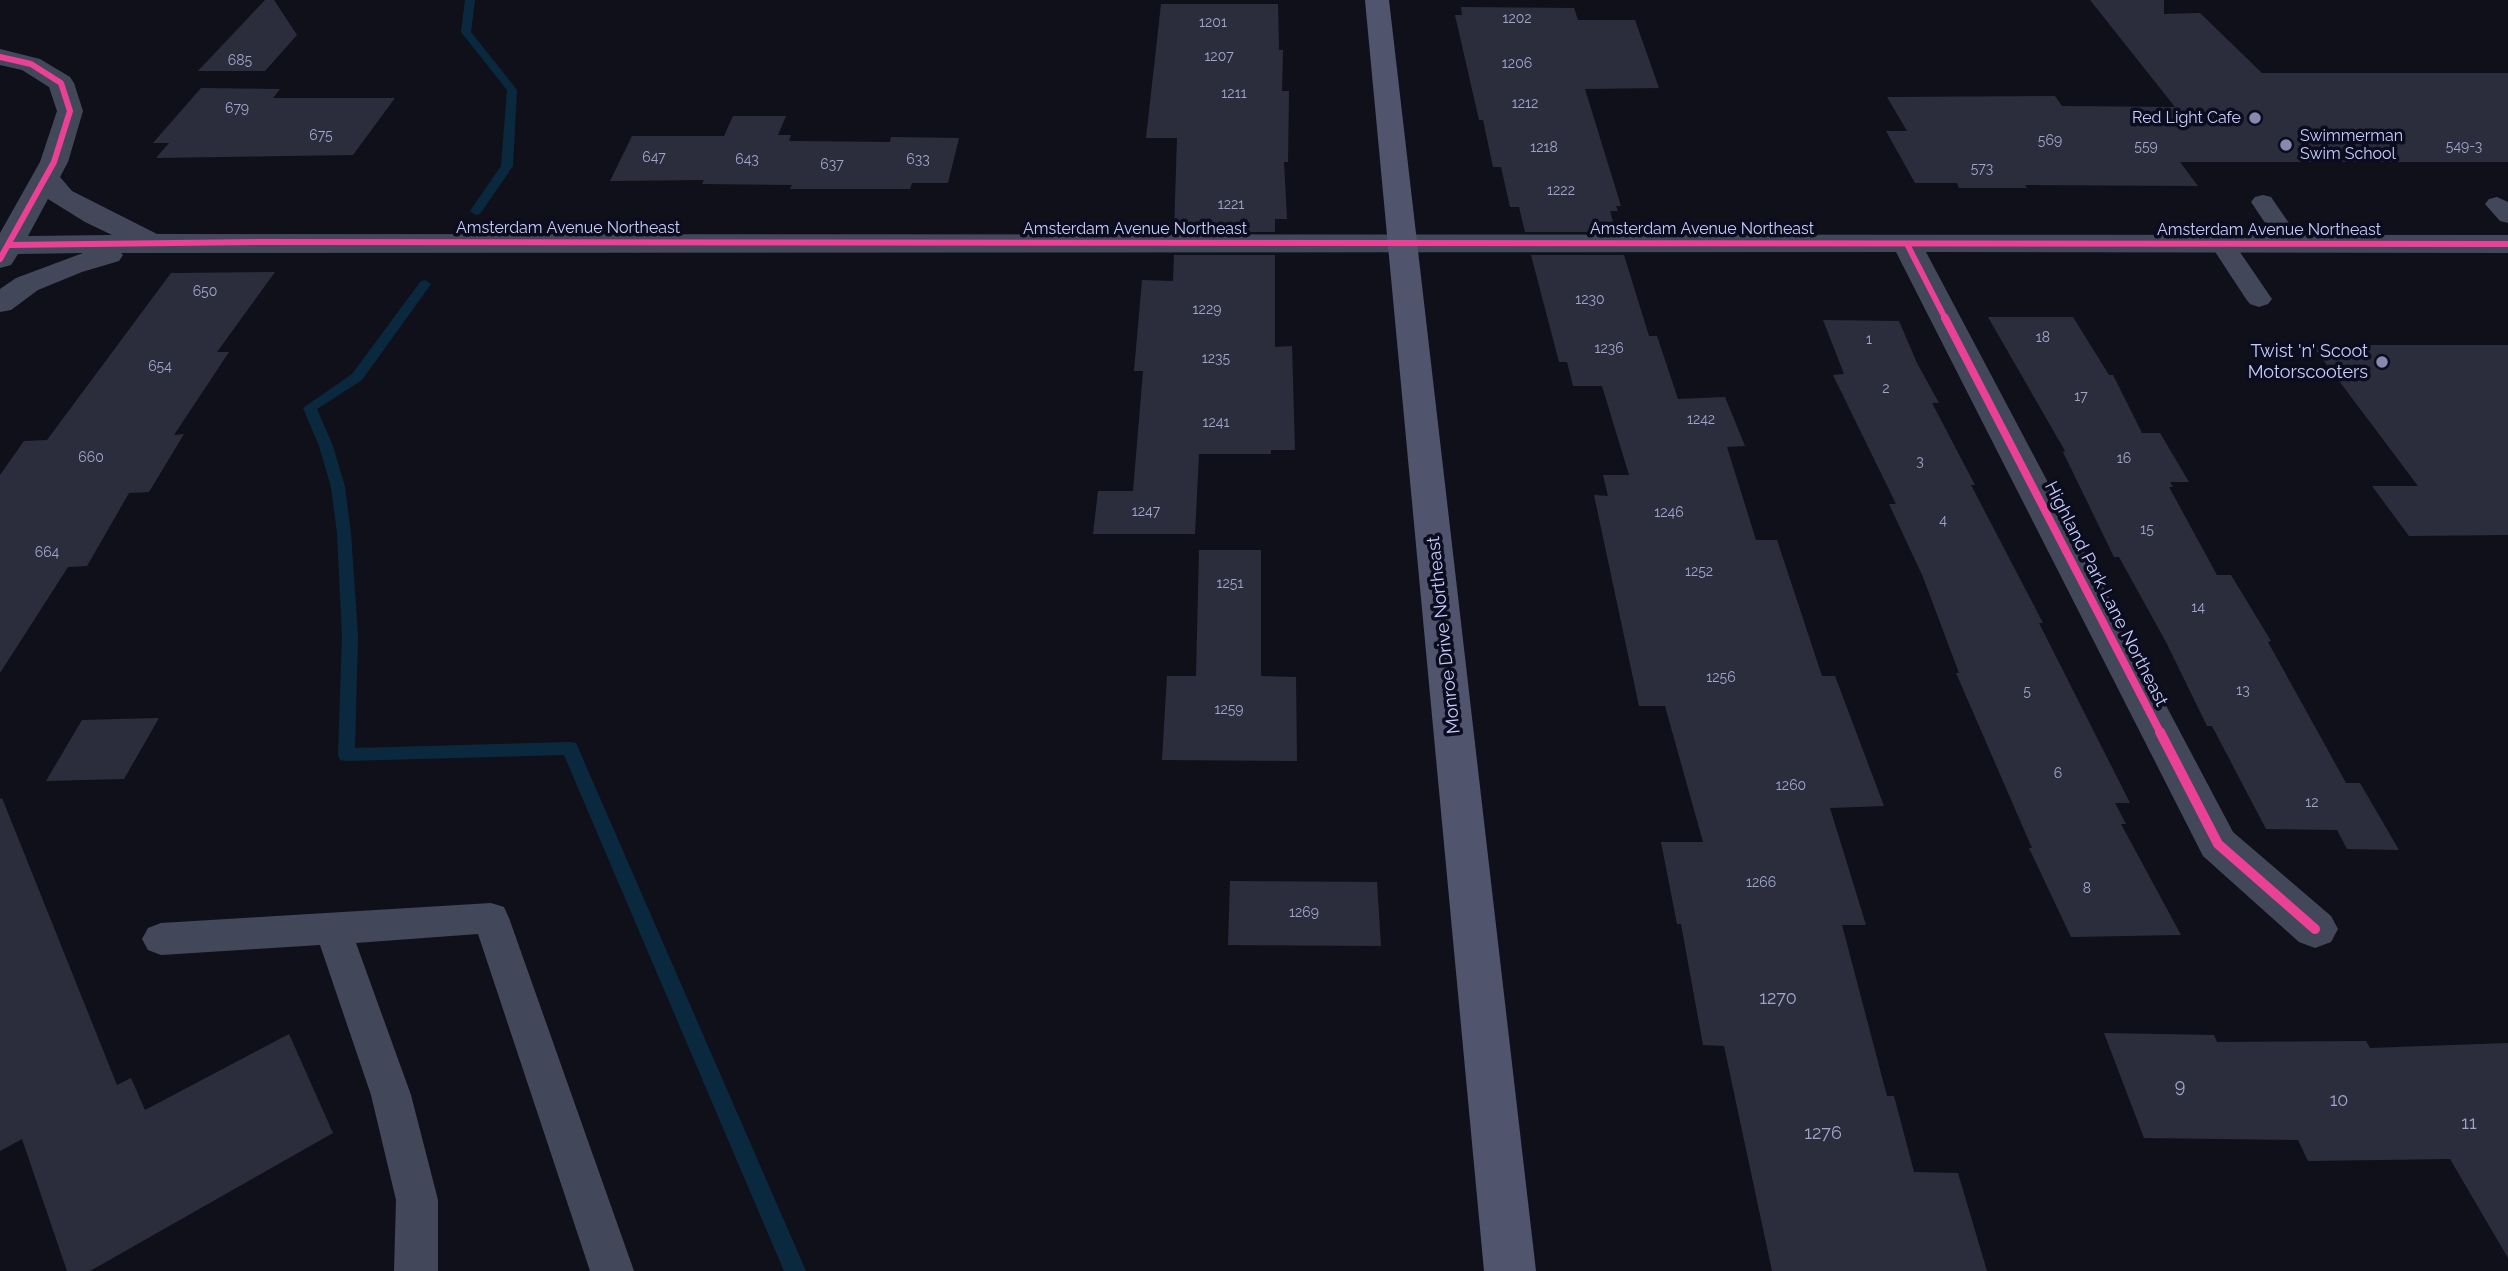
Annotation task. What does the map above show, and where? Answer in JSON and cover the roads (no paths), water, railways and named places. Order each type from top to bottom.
[{"type":"main road","name":"Monroe Drive Northeast","points":[[1377,0],[1510,1271]]},
{"type":"street","name":"Amsterdam Avenue Northeast","points":[[0,57],[31,64],[61,83],[70,111],[54,162],[4,252]]},
{"type":"street","points":[[45,178],[62,197],[154,244]]},
{"type":"street","name":"Amsterdam Avenue Northeast","points":[[4,252],[257,242],[2508,244]]},
{"type":"street","points":[[0,303],[27,284],[71,266],[154,244]]},
{"type":"street","name":"Highland Park Lane Northeast","points":[[1907,244],[2218,844],[2315,929]]},
{"type":"lane","points":[[2263,202],[2292,245]]},
{"type":"lane","points":[[2222,244],[2259,299]]},
{"type":"lane","points":[[161,939],[491,918],[612,1271]]},
{"type":"lane","points":[[333,929],[391,1095],[416,1200],[416,1271]]},
{"type":"waterway","points":[[470,0],[466,32],[512,90],[507,166],[476,211]]},
{"type":"waterway","points":[[425,284],[357,377],[310,408],[326,446],[338,487],[344,533],[350,636],[346,755],[570,748],[795,1271]]},
{"type":"place","name":"Red Light Cafe","points":[[2255,118]]},
{"type":"place","name":"Swimmerman Swim School","points":[[2286,145]]},
{"type":"place","name":"Twist 'n' Scoot Motorscooters","points":[[2382,362]]}]
